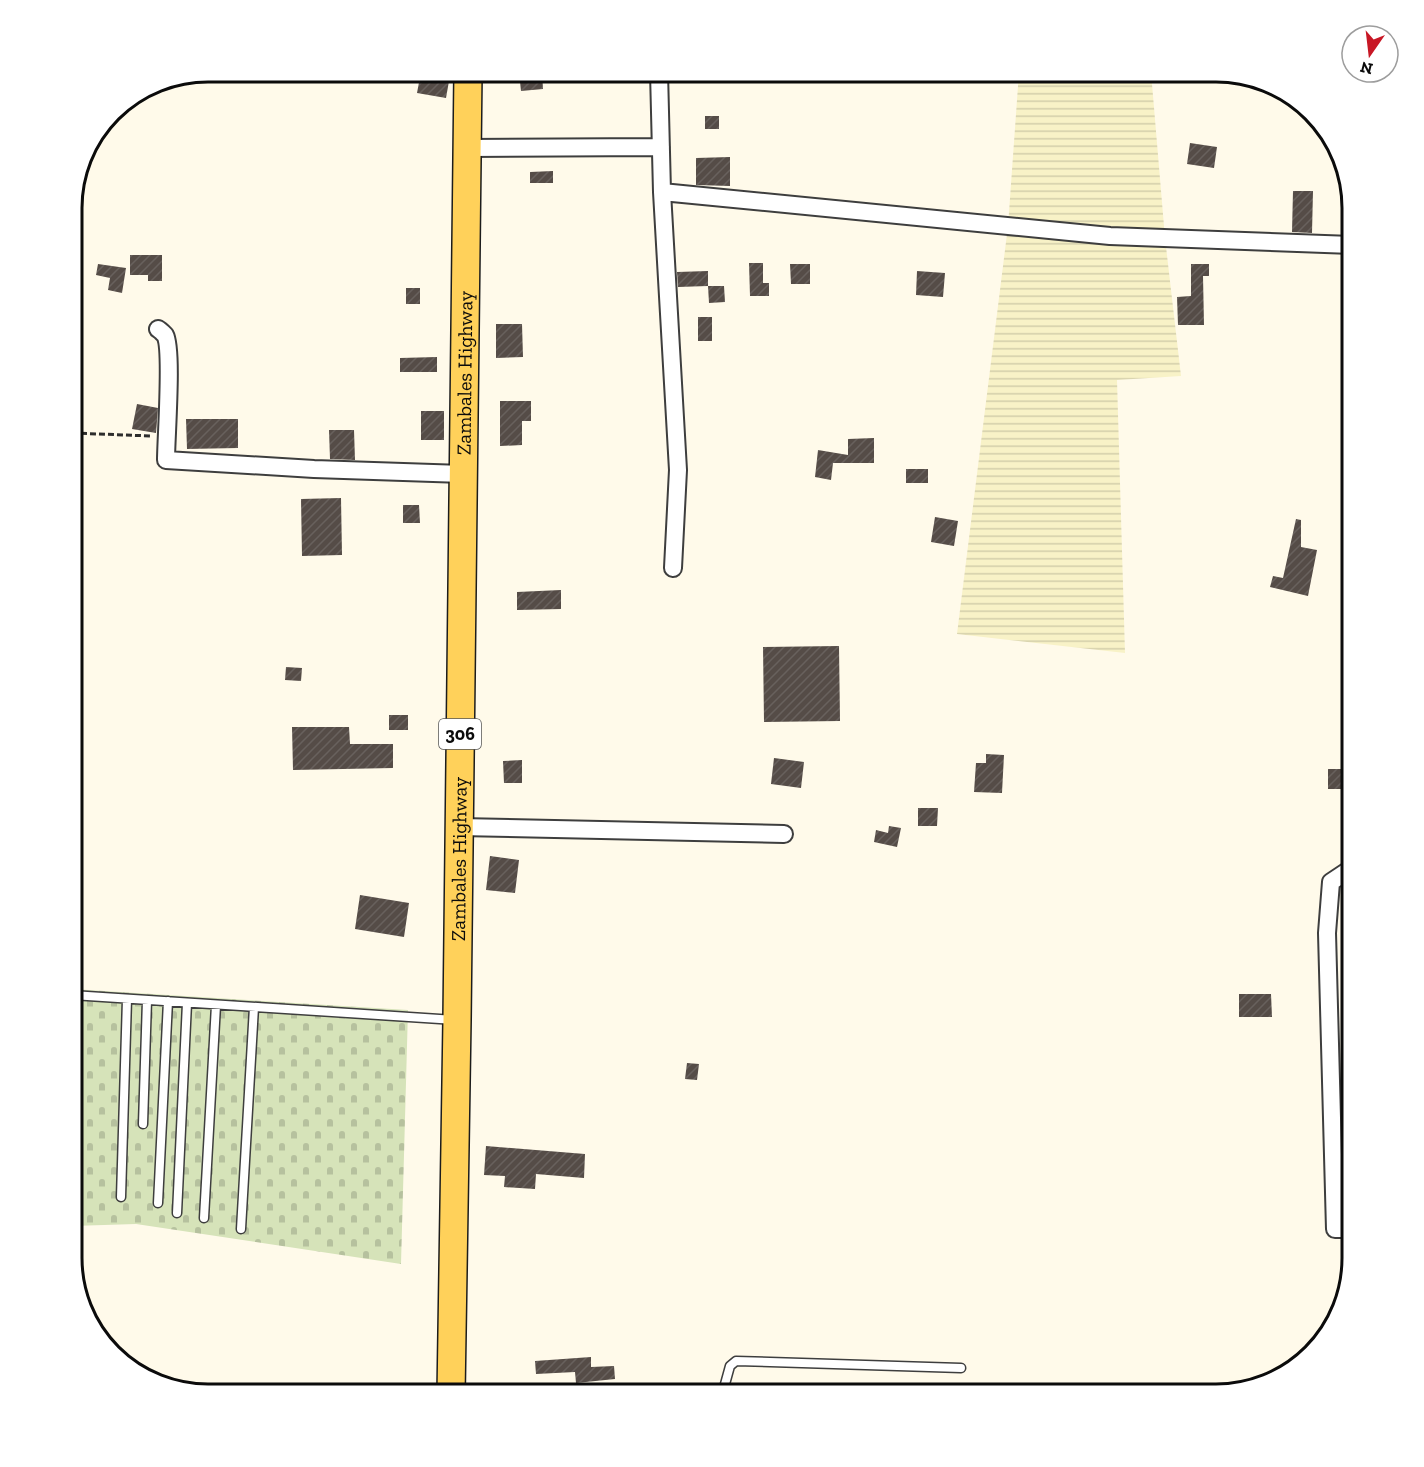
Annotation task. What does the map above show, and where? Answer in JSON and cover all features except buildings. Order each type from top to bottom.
[{"type":"main road","name":"Zambales Highway","points":[[451,1384],[458,1020],[468,83]]},
{"type":"street","points":[[659,83],[662,192],[678,470],[673,568]]},
{"type":"street","points":[[466,148],[661,147]]},
{"type":"street","points":[[662,192],[1110,236],[1342,245]]},
{"type":"street","points":[[158,329],[164,334],[167,342],[166,460],[314,469],[462,474]]},
{"type":"street","points":[[459,827],[784,834]]},
{"type":"street","points":[[1342,875],[1331,882],[1328,933],[1335,1229],[1342,1229]]},
{"type":"lane","points":[[82,996],[458,1020]]},
{"type":"lane","points":[[121,1197],[127,999]]},
{"type":"lane","points":[[144,1124],[147,1000]]},
{"type":"lane","points":[[158,1203],[168,1001]]},
{"type":"lane","points":[[177,1214],[187,1003]]},
{"type":"lane","points":[[204,1218],[216,1005]]},
{"type":"lane","points":[[241,1229],[254,1007]]},
{"type":"lane","points":[[725,1384],[730,1366],[736,1361],[961,1368]]},
{"type":"path","points":[[83,433],[166,437]]},
{"type":"shaded area","points":[[1018,83],[1152,83],[1165,238],[1181,376],[1117,380],[1125,653],[957,634],[1008,226]]},
{"type":"green space","points":[[82,990],[408,1010],[401,1264],[136,1224],[82,1226]]}]
